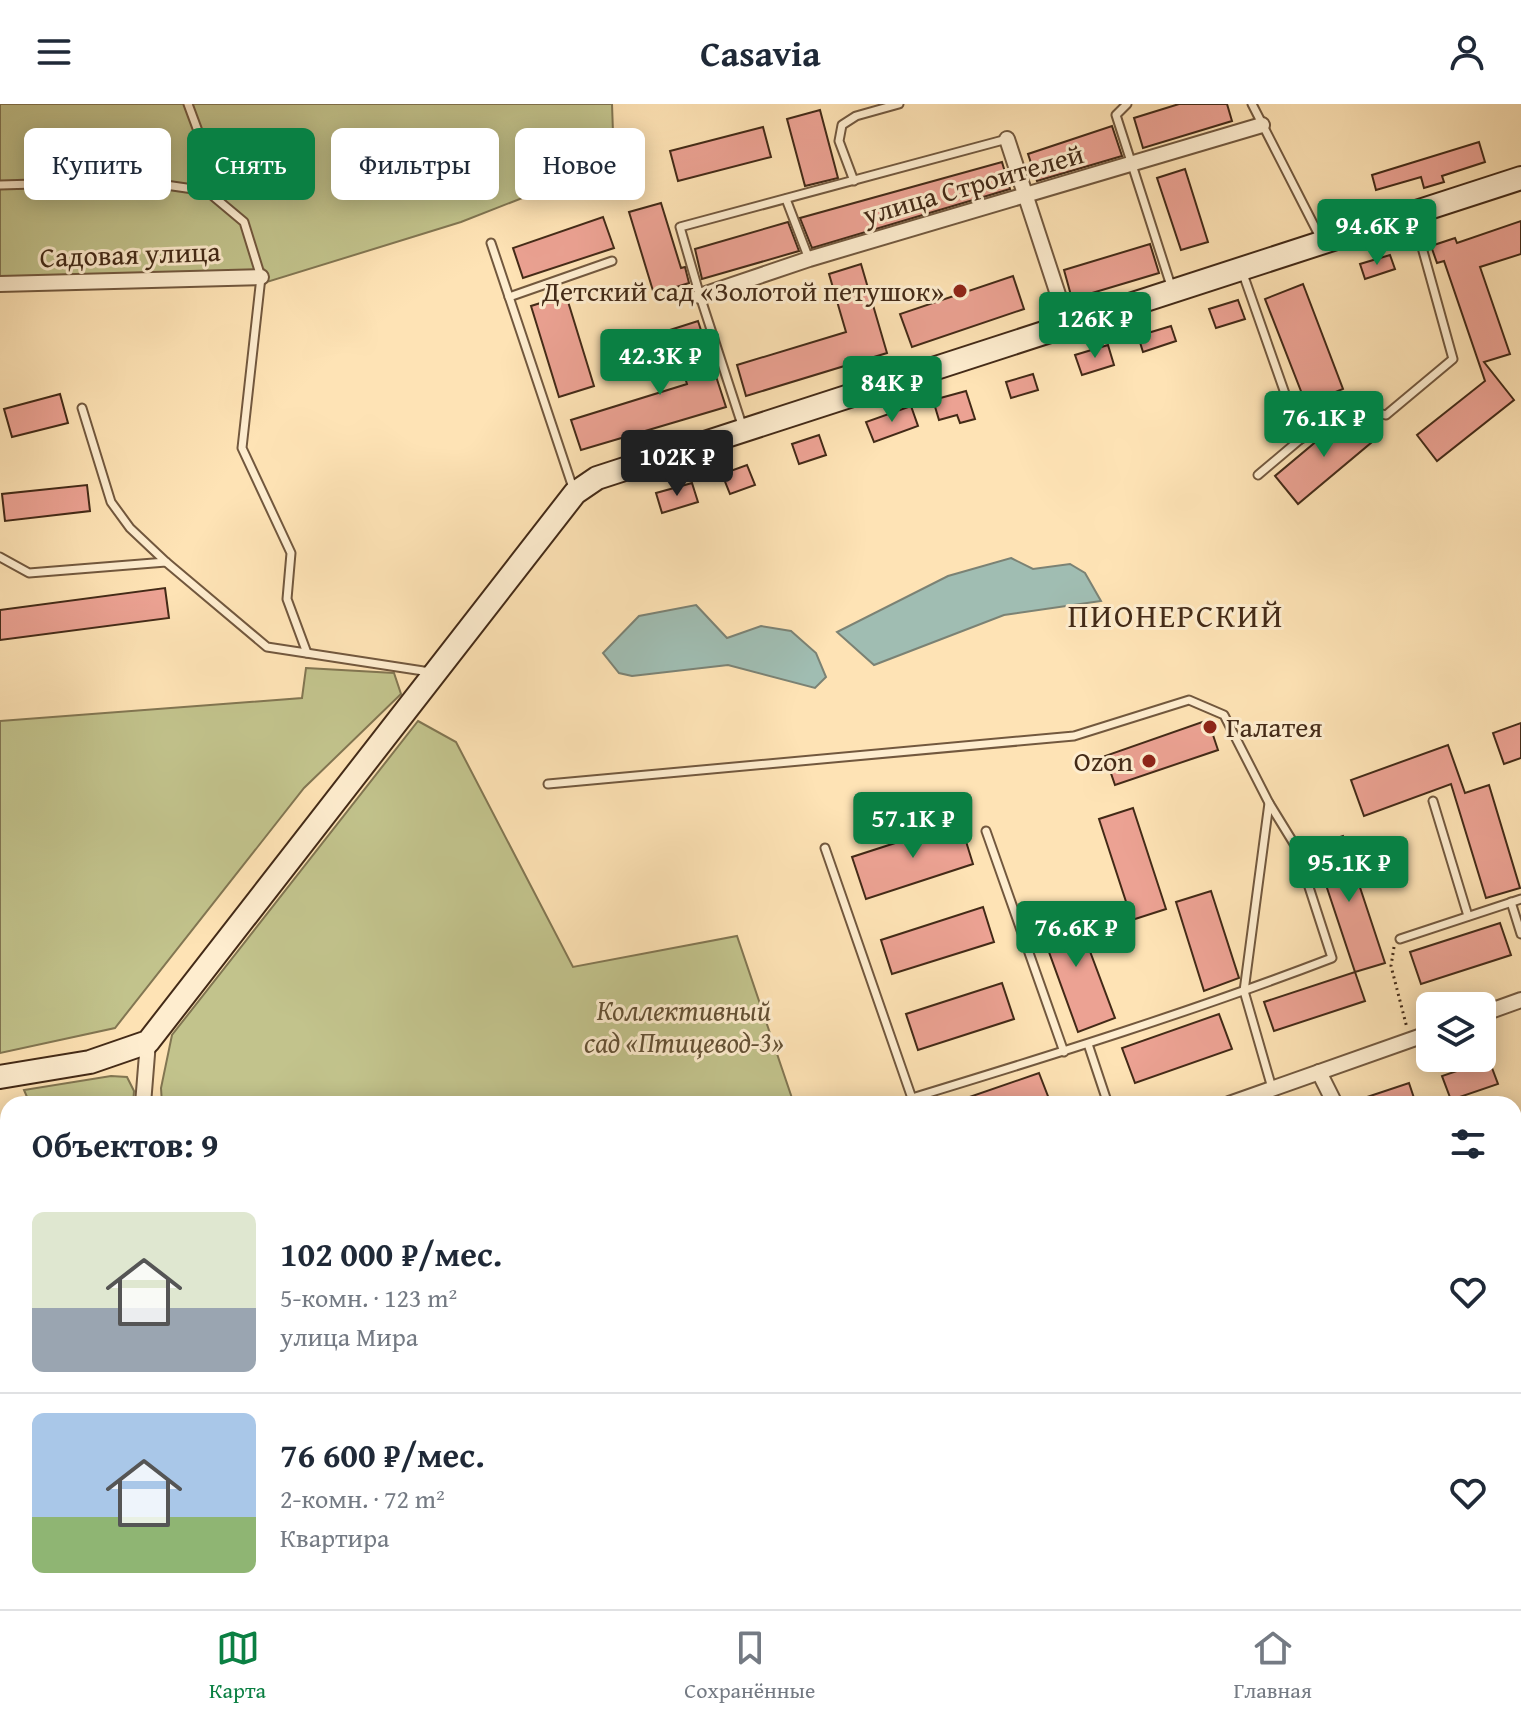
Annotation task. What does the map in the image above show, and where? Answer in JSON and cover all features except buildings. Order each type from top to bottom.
[{"type":"street","name":"улица Строителей","points":[[700,296],[809,259],[1262,125]]},
{"type":"street","points":[[1007,139],[1068,325]]},
{"type":"street","points":[[144,1096],[148,1042],[575,493],[597,478],[1521,178]]},
{"type":"street","name":"Садовая улица","points":[[0,284],[261,277]]},
{"type":"street","points":[[1496,1009],[1521,1000]]},
{"type":"street","points":[[1250,1096],[1416,1038]]},
{"type":"street","points":[[0,1077],[90,1062],[148,1042]]},
{"type":"street","points":[[1319,1072],[1331,1096]]},
{"type":"lane","points":[[188,104],[197,128]]},
{"type":"lane","points":[[854,181],[839,141],[842,125],[856,116],[899,104]]},
{"type":"lane","points":[[1127,104],[1116,115],[1173,291]]},
{"type":"lane","points":[[1252,104],[1322,242]]},
{"type":"lane","points":[[744,430],[680,227],[1007,139]]},
{"type":"lane","points":[[0,185],[138,181],[187,188]]},
{"type":"lane","points":[[786,199],[809,259]]},
{"type":"lane","points":[[218,200],[244,222],[261,277],[242,448],[291,553],[287,599],[307,653]]},
{"type":"lane","points":[[1258,475],[1342,404],[1386,415],[1453,359],[1412,213]]},
{"type":"lane","points":[[491,243],[575,493]]},
{"type":"lane","points":[[509,297],[612,261]]},
{"type":"lane","points":[[1241,269],[1301,439]]},
{"type":"lane","points":[[82,408],[111,502],[130,528],[267,647],[433,673]]},
{"type":"lane","points":[[0,557],[29,573],[166,562]]},
{"type":"lane","points":[[548,784],[1074,736],[1189,700],[1224,715],[1269,803],[1296,847],[1332,958],[1244,991],[928,1096]]},
{"type":"lane","points":[[1433,801],[1468,916]]},
{"type":"lane","points":[[1269,803],[1244,991],[1272,1088]]},
{"type":"lane","points":[[986,831],[1064,1052]]},
{"type":"lane","points":[[825,848],[911,1096]]},
{"type":"lane","points":[[1400,939],[1521,899]]},
{"type":"lane","points":[[1511,902],[1521,934]]},
{"type":"lane","points":[[1088,1044],[1105,1096]]},
{"type":"path","points":[[1400,939],[1392,949],[1391,966],[1410,1040]]},
{"type":"green space","points":[[0,104],[612,104],[613,128],[515,128],[517,200],[461,222],[267,282],[261,277],[0,284]]},
{"type":"green space","points":[[306,668],[394,673],[401,694],[304,788],[115,1028],[0,1053],[0,721],[302,698]]},
{"type":"green space","name":"Коллективный сад «Птицевод-3»","points":[[418,721],[456,742],[573,967],[737,936],[791,1096],[162,1096],[172,1035]]},
{"type":"green space","points":[[111,1076],[127,1077],[134,1091],[134,1096],[27,1096],[24,1090]]},
{"type":"shaded area","points":[[1011,558],[1033,569],[1070,564],[1085,573],[1101,601],[1004,615],[874,665],[837,632],[948,576]]},
{"type":"shaded area","points":[[696,605],[727,638],[761,626],[791,631],[816,653],[826,677],[815,688],[728,665],[632,676],[619,673],[603,653],[639,616]]},
{"type":"place","name":"Детский сад «Золотой петушок»","points":[[960,291]]},
{"type":"place","name":"Галатея","points":[[1210,727]]},
{"type":"place","name":"Ozon","points":[[1149,761]]},
{"type":"district","name":"ПИОНЕРСКИЙ","points":[[1176,616]]}]
